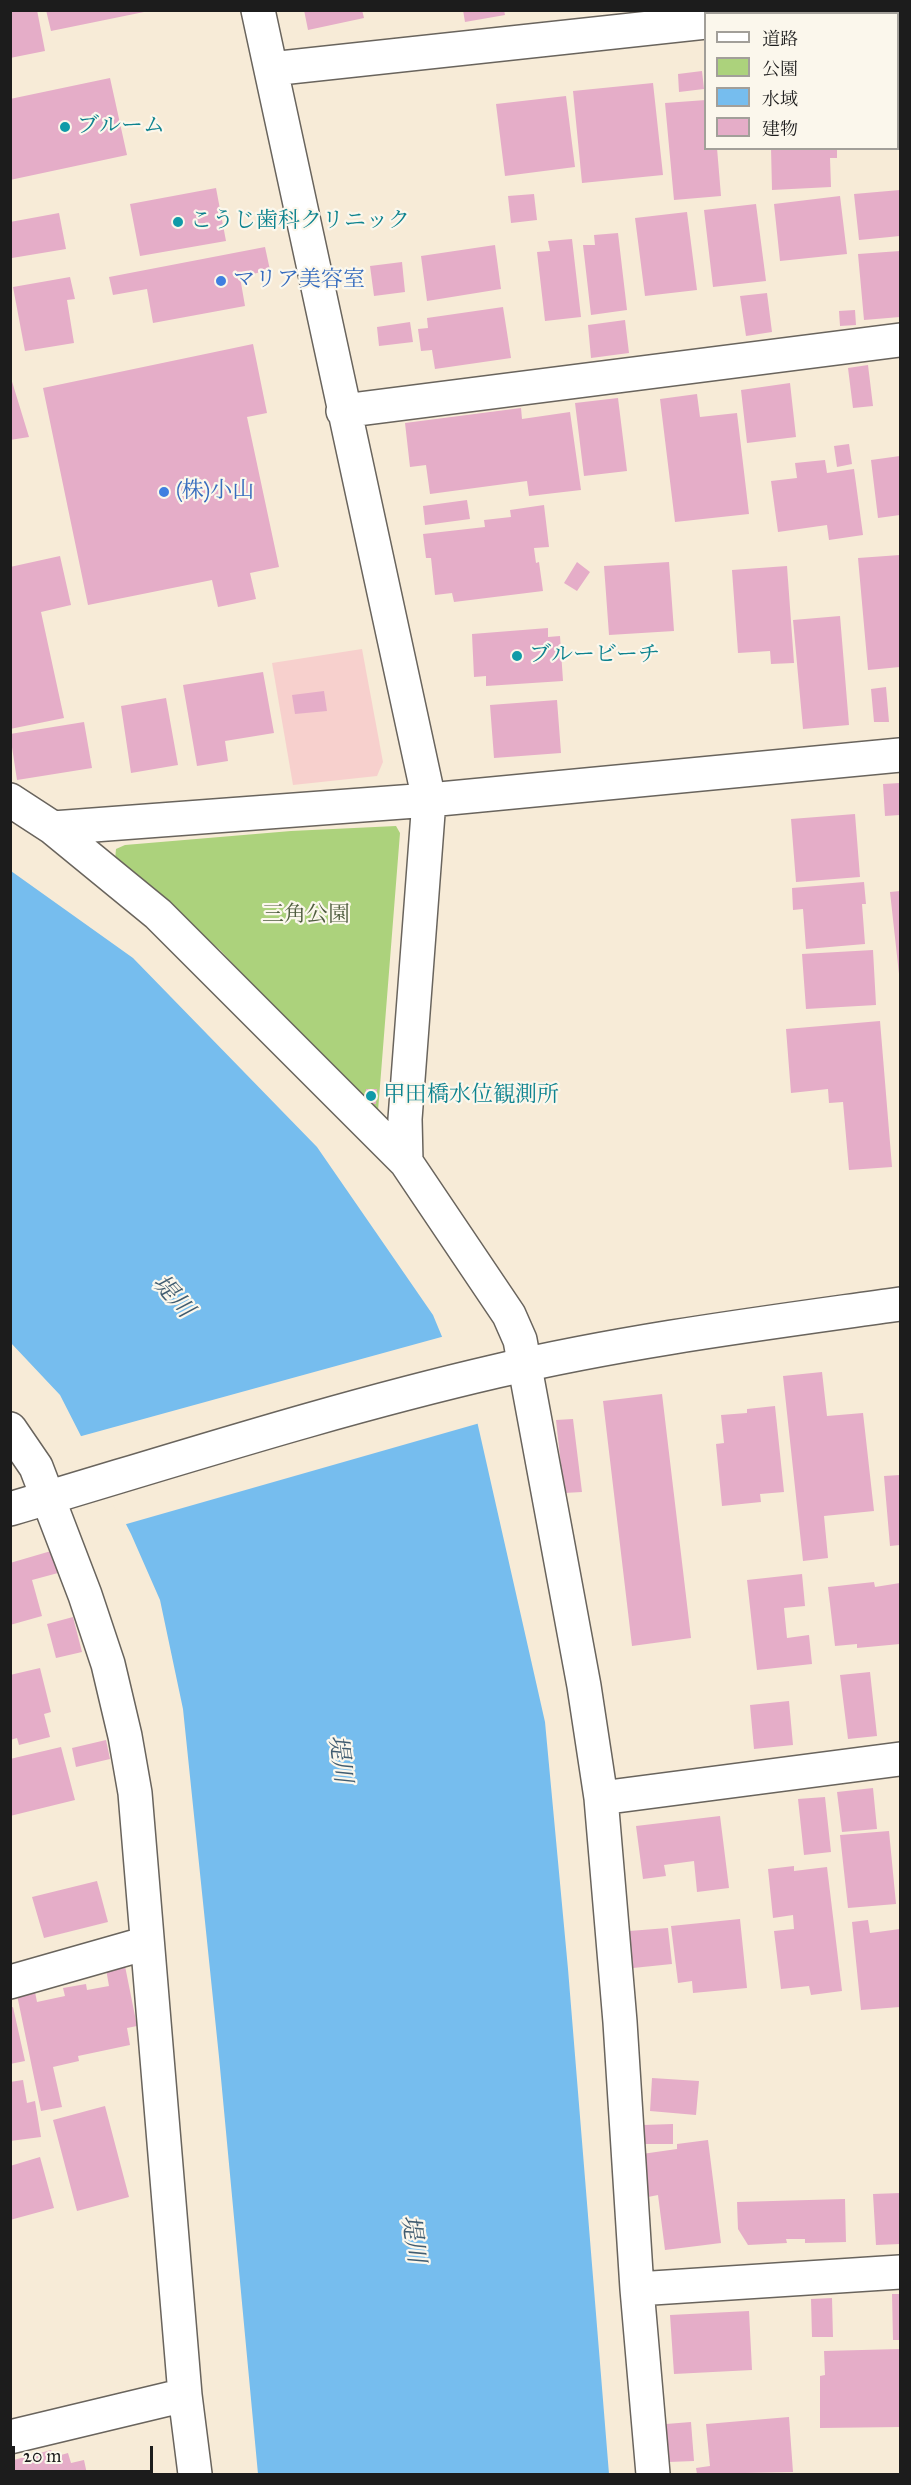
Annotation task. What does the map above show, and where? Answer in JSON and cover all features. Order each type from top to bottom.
[{"type":"street","points":[[258,10],[429,800],[405,1119],[406,1162]]},
{"type":"street","points":[[814,12],[829,10]]},
{"type":"street","points":[[271,69],[704,22]]},
{"type":"street","points":[[343,411],[900,340]]},
{"type":"street","points":[[53,828],[429,800],[900,755]]},
{"type":"street","points":[[10,801],[53,828],[158,915],[406,1162],[509,1315],[520,1340],[511,1368],[584,1686],[601,1798],[653,2475]]},
{"type":"street","points":[[10,1509],[297,1422],[511,1368],[668,1338],[900,1305]]},
{"type":"street","points":[[10,1429],[58,1495],[108,1664],[125,1736],[138,1814],[147,1943],[195,2475]]},
{"type":"street","points":[[601,1798],[900,1759]]},
{"type":"street","points":[[10,1982],[147,1943]]},
{"type":"street","points":[[637,2289],[900,2272]]},
{"type":"street","points":[[10,2437],[186,2395]]},
{"type":"shaded area","points":[[362,649],[383,762],[377,776],[293,785],[272,663]]},
{"type":"green space","name":"三角公園","points":[[396,826],[400,833],[378,1111],[371,1112],[220,950],[115,860],[116,849],[125,845],[291,831]]},
{"type":"water","name":"堤川","points":[[11,871],[133,958],[317,1147],[433,1315],[477,1421],[545,1722],[568,1969],[609,2474],[258,2474],[219,2057],[183,1709],[160,1600],[131,1534],[60,1395],[11,1343]]},
{"type":"pier","points":[[445,1336],[480,1423],[123,1525],[78,1437]]},
{"type":"building","points":[[10,10],[37,10],[45,51],[10,58]]},
{"type":"building","points":[[46,10],[144,10],[144,12],[51,31]]},
{"type":"building","points":[[304,10],[362,10],[364,18],[308,30]]},
{"type":"building","points":[[463,10],[504,10],[505,15],[465,22]]},
{"type":"building","points":[[899,70],[900,70],[899,127]]},
{"type":"building","points":[[702,71],[704,89],[679,92],[678,74]]},
{"type":"building","name":"ブルーム","points":[[110,78],[127,155],[10,180],[10,99]]},
{"type":"building","points":[[653,83],[663,175],[582,183],[573,91]]},
{"type":"building","points":[[566,96],[575,167],[505,176],[496,104]]},
{"type":"building","points":[[704,100],[704,150],[717,150],[721,196],[674,200],[665,103]]},
{"type":"building","points":[[771,150],[837,150],[837,158],[830,158],[831,187],[772,190]]},
{"type":"building","name":"こうじ歯科クリニック","points":[[216,188],[226,241],[140,256],[130,204]]},
{"type":"building","points":[[900,190],[900,236],[859,240],[854,194]]},
{"type":"building","points":[[534,194],[537,220],[511,223],[508,196]]},
{"type":"building","points":[[840,196],[847,254],[780,261],[774,204]]},
{"type":"building","points":[[756,204],[766,281],[713,287],[704,210]]},
{"type":"building","points":[[687,212],[697,290],[645,296],[635,218]]},
{"type":"building","points":[[59,213],[66,249],[12,258],[10,222]]},
{"type":"building","points":[[618,233],[627,310],[591,315],[583,245],[595,245],[594,235]]},
{"type":"building","points":[[572,239],[581,317],[545,321],[537,252],[550,251],[548,241]]},
{"type":"building","points":[[495,245],[501,289],[427,301],[421,256]]},
{"type":"building","points":[[265,247],[270,270],[240,277],[245,306],[153,323],[147,289],[113,295],[109,277]]},
{"type":"building","points":[[900,251],[900,317],[864,320],[858,254]]},
{"type":"building","points":[[402,262],[405,292],[374,296],[370,266]]},
{"type":"building","points":[[70,277],[75,299],[67,300],[74,343],[25,351],[13,287]]},
{"type":"building","points":[[767,293],[772,332],[746,336],[740,296]]},
{"type":"building","points":[[503,307],[511,358],[435,369],[432,350],[421,351],[418,329],[428,328],[427,318]]},
{"type":"building","points":[[855,310],[856,325],[840,326],[839,311]]},
{"type":"building","points":[[625,320],[629,353],[591,358],[588,325]]},
{"type":"building","points":[[410,322],[413,342],[379,346],[377,327]]},
{"type":"building","name":"(株)小山","points":[[253,344],[267,413],[247,417],[279,567],[250,573],[256,599],[218,607],[212,580],[88,605],[43,388]]},
{"type":"building","points":[[868,365],[873,406],[853,408],[848,368]]},
{"type":"building","points":[[10,375],[29,437],[10,440]]},
{"type":"building","points":[[790,383],[796,437],[747,443],[741,390]]},
{"type":"building","points":[[697,394],[700,417],[737,413],[749,514],[675,522],[660,399]]},
{"type":"building","points":[[618,398],[627,471],[584,476],[575,403]]},
{"type":"building","points":[[521,408],[522,419],[570,412],[581,490],[529,496],[527,481],[430,494],[426,465],[410,467],[405,423]]},
{"type":"building","points":[[849,444],[852,464],[837,467],[834,446]]},
{"type":"building","points":[[900,456],[900,515],[878,518],[871,460]]},
{"type":"building","points":[[825,460],[827,473],[854,469],[863,535],[829,540],[827,525],[778,532],[771,481],[797,478],[795,463]]},
{"type":"building","points":[[467,500],[470,519],[425,525],[423,506]]},
{"type":"building","points":[[544,505],[549,547],[534,548],[536,563],[539,562],[543,591],[454,602],[452,593],[435,595],[431,558],[426,558],[423,534],[485,527],[484,520],[511,517],[510,510]]},
{"type":"building","points":[[900,555],[900,667],[868,670],[858,558]]},
{"type":"building","points":[[60,556],[71,605],[41,612],[64,718],[10,729],[10,567]]},
{"type":"building","points":[[577,562],[590,572],[577,591],[564,583]]},
{"type":"building","points":[[669,562],[674,631],[609,635],[604,566]]},
{"type":"building","points":[[787,566],[794,663],[771,664],[770,651],[738,653],[732,570]]},
{"type":"building","points":[[840,616],[849,725],[803,729],[793,620]]},
{"type":"building","name":"ブルービーチ","points":[[548,628],[548,637],[560,636],[563,681],[486,686],[486,676],[474,677],[472,634]]},
{"type":"building","points":[[263,672],[274,733],[225,741],[228,761],[197,766],[183,685]]},
{"type":"building","points":[[886,687],[889,722],[874,722],[871,689]]},
{"type":"building","points":[[324,691],[327,711],[295,714],[292,695]]},
{"type":"building","points":[[166,698],[178,765],[131,773],[121,706]]},
{"type":"building","points":[[557,700],[561,753],[494,758],[490,705]]},
{"type":"building","points":[[84,722],[92,768],[17,780],[10,734]]},
{"type":"building","points":[[900,783],[900,815],[885,816],[883,784]]},
{"type":"building","points":[[855,814],[860,877],[796,882],[791,819]]},
{"type":"building","points":[[864,882],[866,904],[862,904],[865,944],[806,949],[803,909],[793,910],[792,888]]},
{"type":"building","points":[[900,891],[900,974],[899,974],[890,892]]},
{"type":"building","points":[[873,950],[876,1005],[806,1009],[802,954]]},
{"type":"building","points":[[880,1021],[892,1167],[849,1170],[843,1102],[829,1103],[828,1089],[791,1093],[786,1029]]},
{"type":"building","name":"甲田橋水位観測所","points":[[366,1089],[377,1089],[376,1104],[365,1103]]},
{"type":"building","points":[[822,1372],[827,1416],[863,1413],[874,1511],[824,1516],[828,1558],[803,1561],[783,1376]]},
{"type":"building","points":[[662,1394],[691,1638],[632,1646],[603,1401]]},
{"type":"building","points":[[775,1406],[784,1492],[760,1494],[761,1502],[722,1506],[716,1444],[724,1443],[721,1415],[747,1413],[747,1409]]},
{"type":"building","points":[[573,1419],[582,1492],[564,1493],[556,1420]]},
{"type":"building","points":[[900,1475],[900,1545],[890,1546],[884,1476]]},
{"type":"building","points":[[51,1551],[58,1573],[32,1580],[42,1616],[10,1625],[10,1563]]},
{"type":"building","points":[[802,1574],[805,1606],[784,1608],[787,1638],[809,1635],[812,1664],[757,1670],[747,1580]]},
{"type":"building","points":[[874,1582],[875,1587],[900,1583],[900,1644],[857,1648],[857,1644],[835,1646],[828,1587]]},
{"type":"building","points":[[73,1617],[82,1652],[56,1658],[47,1624]]},
{"type":"building","points":[[40,1668],[51,1712],[44,1714],[50,1737],[19,1745],[17,1738],[10,1740],[10,1675]]},
{"type":"building","points":[[870,1672],[877,1736],[848,1739],[840,1675]]},
{"type":"building","points":[[789,1701],[793,1745],[754,1749],[750,1705]]},
{"type":"building","points":[[106,1740],[110,1759],[76,1767],[72,1748]]},
{"type":"building","points":[[61,1747],[75,1800],[10,1816],[10,1759]]},
{"type":"building","points":[[873,1788],[877,1829],[842,1832],[837,1792]]},
{"type":"building","points":[[825,1797],[831,1852],[804,1855],[798,1799]]},
{"type":"building","points":[[720,1816],[729,1888],[697,1892],[694,1861],[664,1865],[666,1876],[643,1879],[636,1826]]},
{"type":"building","points":[[889,1831],[896,1904],[848,1908],[840,1835]]},
{"type":"building","points":[[794,1866],[794,1871],[827,1867],[842,1991],[811,1995],[809,1986],[781,1989],[774,1931],[794,1929],[793,1915],[773,1918],[768,1869]]},
{"type":"building","points":[[97,1881],[108,1922],[44,1938],[32,1897]]},
{"type":"building","points":[[740,1919],[747,1988],[693,1993],[692,1981],[678,1983],[671,1926]]},
{"type":"building","points":[[868,1920],[870,1933],[900,1929],[900,2007],[861,2010],[852,1922]]},
{"type":"building","points":[[668,1928],[672,1964],[633,1968],[629,1931]]},
{"type":"building","points":[[125,1966],[137,2026],[127,2028],[130,2045],[78,2056],[79,2061],[53,2067],[62,2107],[41,2111],[17,1995],[35,1992],[37,2002],[65,1996],[63,1988],[86,1984],[87,1990],[109,1986],[106,1969]]},
{"type":"building","points":[[13,2007],[25,2061],[10,2064],[10,2008]]},
{"type":"building","points":[[652,2078],[699,2081],[696,2115],[650,2111]]},
{"type":"building","points":[[23,2080],[27,2103],[35,2101],[41,2137],[10,2141],[10,2082]]},
{"type":"building","points":[[105,2106],[129,2197],[77,2211],[53,2120]]},
{"type":"building","points":[[673,2124],[673,2144],[643,2144],[643,2125]]},
{"type":"building","points":[[708,2140],[721,2243],[665,2250],[658,2195],[648,2197],[642,2154],[677,2149],[677,2144]]},
{"type":"building","points":[[40,2157],[54,2208],[10,2220],[10,2166]]},
{"type":"building","points":[[900,2193],[900,2244],[876,2245],[873,2194]]},
{"type":"building","points":[[845,2199],[846,2242],[805,2243],[805,2239],[786,2239],[787,2243],[748,2245],[738,2229],[737,2202]]},
{"type":"building","points":[[892,2294],[900,2294],[900,2340],[893,2340]]},
{"type":"building","points":[[832,2298],[833,2337],[812,2337],[811,2299]]},
{"type":"building","points":[[749,2311],[752,2370],[674,2374],[670,2315]]},
{"type":"building","points":[[900,2349],[900,2427],[820,2428],[820,2376],[825,2375],[824,2351]]},
{"type":"building","points":[[789,2417],[793,2472],[697,2474],[696,2468],[710,2466],[706,2424]]},
{"type":"building","points":[[691,2422],[694,2461],[669,2462],[666,2424]]},
{"type":"building","points":[[51,2450],[54,2457],[68,2453],[71,2463],[84,2460],[87,2474],[10,2474],[10,2461]]},
{"type":"place","name":"ブルーム","points":[[65,127]]},
{"type":"place","name":"こうじ歯科クリニック","points":[[178,222]]},
{"type":"place","name":"マリア美容室","points":[[221,281]]},
{"type":"place","name":"(株)小山","points":[[164,492]]},
{"type":"place","name":"ブルービーチ","points":[[517,656]]},
{"type":"place","name":"甲田橋水位観測所","points":[[371,1096]]}]
